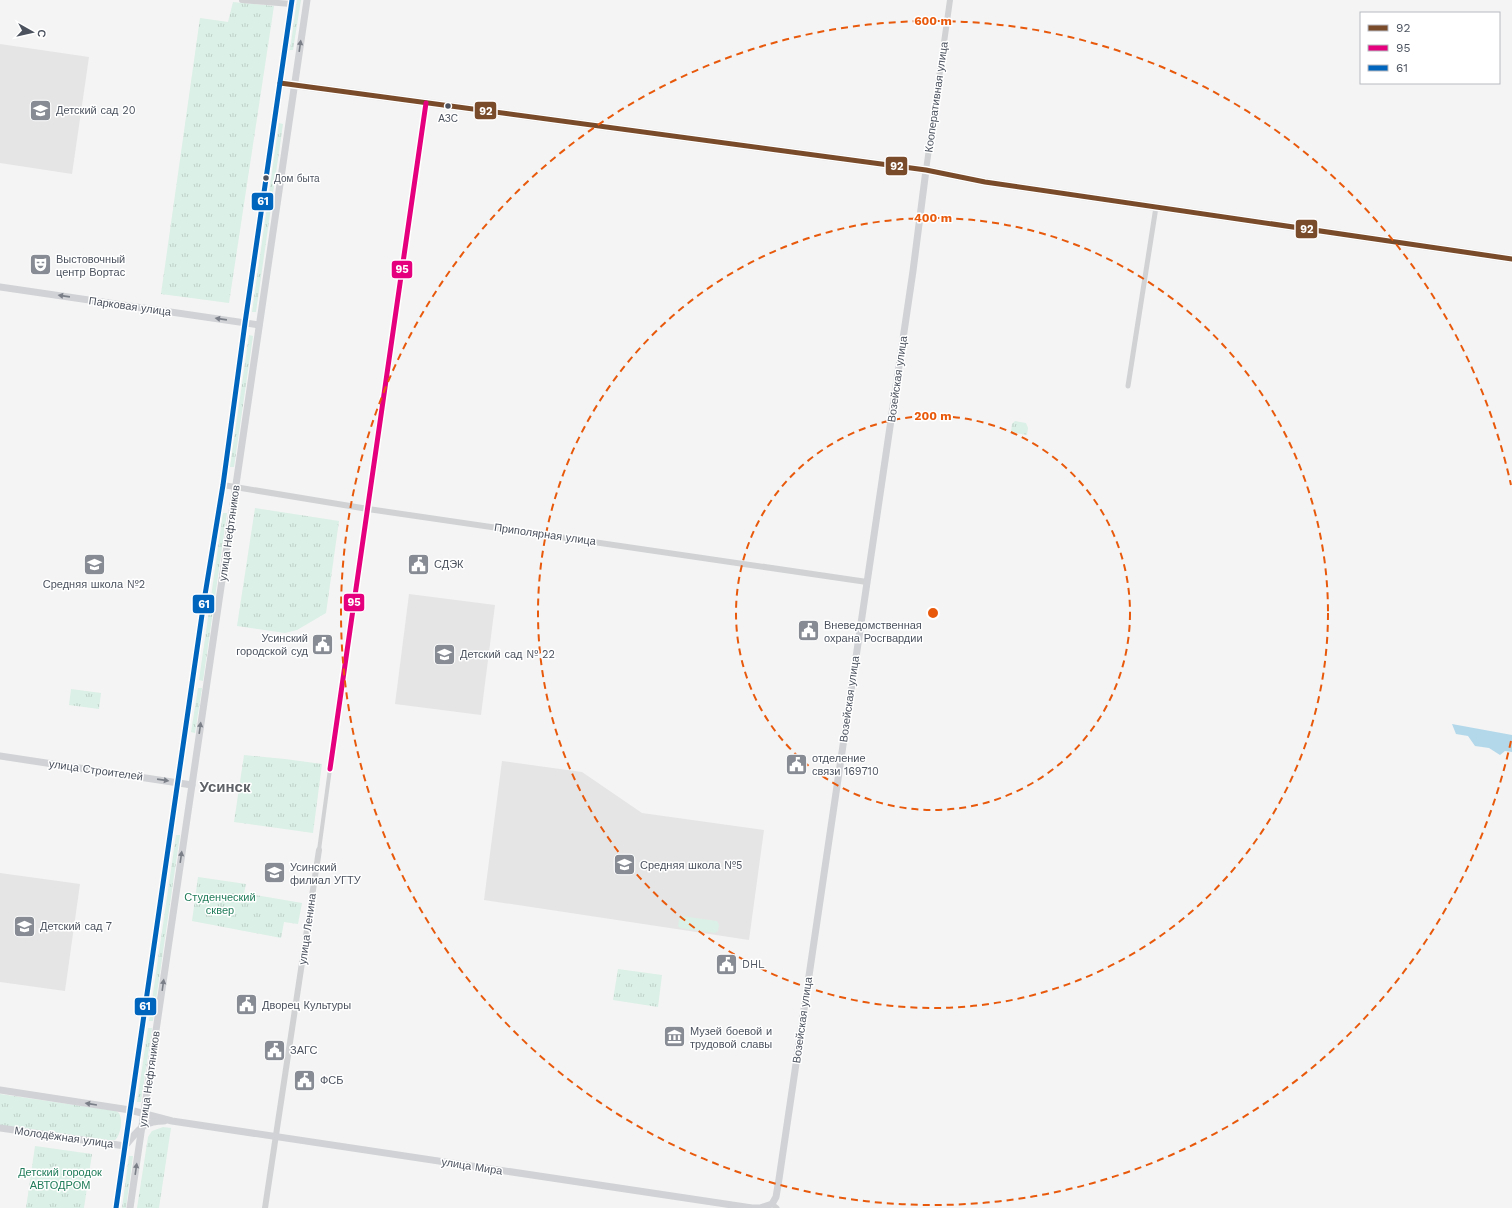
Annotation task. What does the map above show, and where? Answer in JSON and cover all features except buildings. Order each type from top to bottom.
[{"type":"main road","name":"улица Нефтяников","points":[[130,1208],[306,0]]},
{"type":"main road","name":"улица Нефтяников","points":[[116,1208],[223,485],[245,322],[292,2]]},
{"type":"main road","points":[[280,83],[926,170],[985,182],[1156,206],[1512,260]]},
{"type":"main road","name":"Возейская улица","points":[[774,1206],[911,286],[926,170]]},
{"type":"main road","name":"Парковая улица","points":[[0,287],[259,324]]},
{"type":"main road","name":"улица Строителей","points":[[0,756],[192,785]]},
{"type":"main road","points":[[143,1023],[157,1025]]},
{"type":"main road","points":[[0,1090],[144,1113]]},
{"type":"main road","name":"улица Мира","points":[[144,1113],[172,1121],[752,1208],[774,1206]]},
{"type":"main road","name":"улица Мира","points":[[142,1125],[156,1121],[172,1121]]},
{"type":"main road","name":"Молодёжная улица","points":[[0,1128],[125,1146],[142,1125]]},
{"type":"street","points":[[242,0],[292,2]]},
{"type":"street","name":"Кооперативная улица","points":[[926,170],[950,0]]},
{"type":"street","name":"улица Ленина","points":[[265,1208],[319,850],[426,103]]},
{"type":"street","points":[[1128,386],[1156,206]]},
{"type":"street","name":"Приполярная улица","points":[[223,485],[368,509],[867,582]]},
{"type":"shaded area","name":"Детский сад 20","points":[[0,44],[89,57],[72,174],[0,163]]},
{"type":"shaded area","name":"Детский сад № 22","points":[[409,594],[495,605],[481,715],[395,704]]},
{"type":"shaded area","name":"Средняя школа №5","points":[[502,761],[582,772],[642,813],[764,830],[749,940],[484,900]]},
{"type":"shaded area","points":[[0,873],[80,884],[65,991],[0,982]]},
{"type":"green space","points":[[297,0],[301,0],[293,50],[290,50]]},
{"type":"green space","points":[[233,2],[274,6],[229,303],[161,294],[200,18],[228,22]]},
{"type":"green space","points":[[279,123],[283,124],[256,312],[252,312]]},
{"type":"green space","points":[[249,335],[253,336],[234,467],[230,467]]},
{"type":"green space","points":[[1015,421],[1026,423],[1028,428],[1027,435],[1011,432],[1012,424]]},
{"type":"green space","points":[[255,508],[339,521],[326,613],[297,630],[285,633],[237,626]]},
{"type":"green space","points":[[223,513],[227,513],[203,681],[199,680]]},
{"type":"green space","points":[[198,688],[202,688],[195,733],[191,732]]},
{"type":"green space","points":[[71,689],[101,693],[99,709],[69,705]]},
{"type":"green space","points":[[244,755],[322,764],[313,833],[234,822]]},
{"type":"green space","points":[[176,835],[180,835],[153,1021],[149,1021]]},
{"type":"green space","name":"Студенческий сквер","points":[[198,877],[246,884],[244,893],[302,903],[298,924],[284,922],[281,938],[192,921]]},
{"type":"green space","points":[[682,916],[717,921],[719,925],[718,931],[715,933],[680,928],[678,926],[679,918]]},
{"type":"green space","points":[[618,969],[662,975],[658,1007],[613,1000]]},
{"type":"green space","points":[[148,1028],[152,1028],[141,1102],[137,1102]]},
{"type":"green space","points":[[0,1094],[116,1111],[119,1113],[121,1119],[120,1131],[115,1140],[108,1140],[0,1125]]},
{"type":"green space","points":[[163,1127],[171,1128],[159,1208],[137,1208],[148,1137],[152,1131]]},
{"type":"green space","name":"Детский городок АВТОДРОМ","points":[[35,1146],[92,1154],[84,1208],[26,1208]]},
{"type":"green space","points":[[129,1156],[133,1156],[126,1208],[122,1208]]},
{"type":"water","points":[[1452,724],[1512,735],[1512,752],[1505,751],[1500,755],[1489,748],[1475,746],[1468,736],[1456,734]]},
{"type":"transit line","name":"61","points":[[116,1208],[204,601],[223,485],[292,0]]},
{"type":"transit line","name":"92","points":[[280,83],[926,170],[985,182],[1512,259]]},
{"type":"transit line","name":"95","points":[[330,769],[426,103]]},
{"type":"place","name":"АЗС","points":[[448,106]]},
{"type":"place","name":"Детский сад 20","points":[[41,110]]},
{"type":"place","name":"Дом быта","points":[[266,178]]},
{"type":"place","name":"Выстовочный центр Вортас","points":[[41,265]]},
{"type":"place","name":"Средняя школа №2","points":[[94,564]]},
{"type":"place","name":"СДЭК","points":[[419,564]]},
{"type":"place","name":"Вневедомственная охрана Росгвардии","points":[[809,631]]},
{"type":"place","name":"Усинский городской суд","points":[[323,644]]},
{"type":"place","name":"Детский сад № 22","points":[[445,654]]},
{"type":"place","name":"отделение связи 169710","points":[[797,764]]},
{"type":"place","name":"Средняя школа №5","points":[[624,865]]},
{"type":"place","name":"Усинский филиал УГТУ","points":[[275,873]]},
{"type":"place","name":"Детский сад 7","points":[[25,926]]},
{"type":"place","name":"DHL","points":[[726,964]]},
{"type":"place","name":"Дворец Культуры","points":[[246,1005]]},
{"type":"place","name":"Музей боевой и трудовой славы","points":[[674,1037]]},
{"type":"place","name":"ЗАГС","points":[[275,1050]]},
{"type":"place","name":"ФСБ","points":[[304,1080]]},
{"type":"district","name":"Усинск","points":[[225,787]]}]
